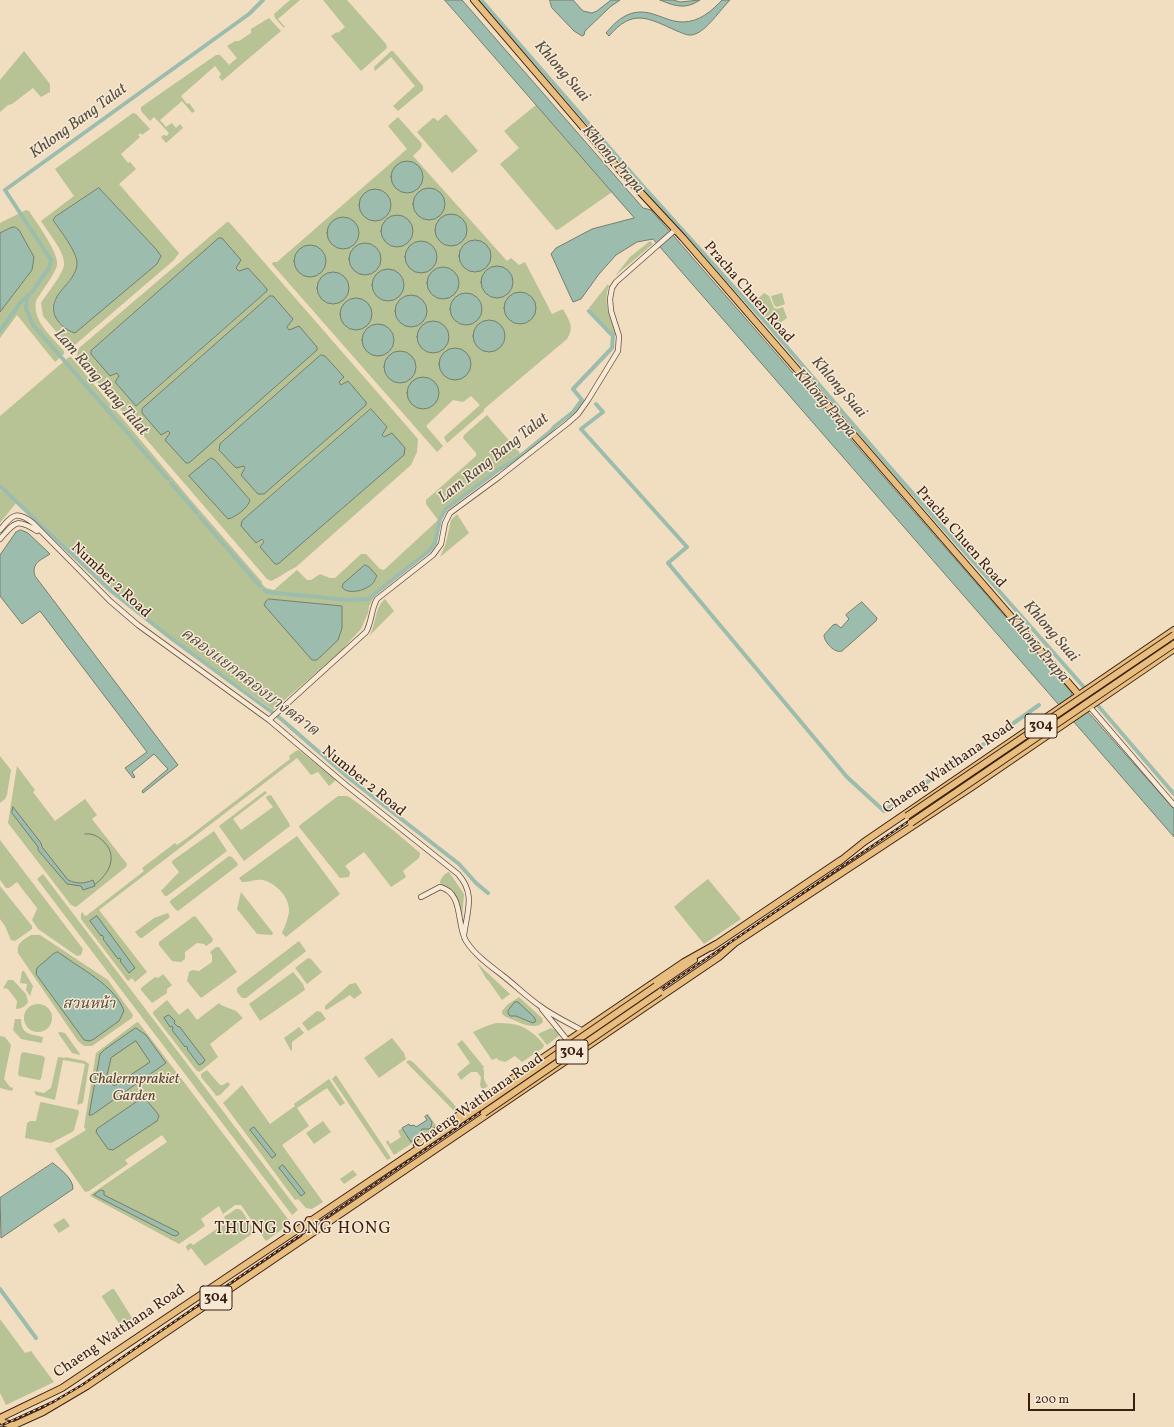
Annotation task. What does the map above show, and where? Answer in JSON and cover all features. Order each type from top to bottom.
[{"type":"main road","name":"Pracha Chuen Road","points":[[474,0],[674,232],[1084,692]]},
{"type":"main road","name":"Chaeng Watthana Road","points":[[838,862],[855,848],[1174,630]]},
{"type":"main road","name":"Chaeng Watthana Road","points":[[0,1418],[62,1388],[309,1220],[480,1107],[716,944],[1174,635]]},
{"type":"main road","points":[[1165,636],[1162,641],[1165,648],[1169,650],[1174,648]]},
{"type":"main road","points":[[1152,646],[1161,646],[1163,650],[1161,658]]},
{"type":"main road","name":"Chaeng Watthana Road","points":[[417,1161],[430,1149],[660,992],[980,782],[1174,648]]},
{"type":"main road","name":"Chaeng Watthana Road","points":[[850,867],[911,823],[1174,648]]},
{"type":"main road","points":[[1122,666],[1130,678]]},
{"type":"main road","points":[[1024,732],[1021,742],[1027,748],[1032,746]]},
{"type":"main road","points":[[973,767],[980,766],[984,768],[985,775],[980,782]]},
{"type":"main road","name":"Chaeng Watthana Road","points":[[12,1426],[43,1412],[87,1386],[303,1238],[561,1065],[719,957],[736,943]]},
{"type":"main road","name":"Chaeng Watthana Road","points":[[409,1154],[420,1143],[440,1128],[684,962],[716,944]]},
{"type":"main road","points":[[590,1026],[588,1030],[590,1035],[594,1038],[599,1038]]},
{"type":"main road","points":[[568,1041],[577,1054]]},
{"type":"main road","points":[[553,1051],[556,1050],[562,1054],[561,1065]]},
{"type":"main road","points":[[303,1238],[311,1224],[309,1220]]},
{"type":"main road","points":[[172,1314],[169,1322],[174,1327]]},
{"type":"main road","points":[[152,1327],[159,1328],[161,1331],[160,1336]]},
{"type":"main road","points":[[0,1418],[4,1423],[12,1426]]},
{"type":"street","points":[[269,720],[366,632],[369,626],[373,607],[377,599],[438,550],[441,544],[445,522],[450,513],[499,477],[578,414],[596,389],[616,355],[619,347],[619,336],[610,304],[610,294],[616,282],[674,232]]},
{"type":"street","points":[[0,530],[14,515],[19,515],[25,517],[33,523],[42,534]]},
{"type":"street","points":[[0,539],[11,526],[20,522],[42,534]]},
{"type":"street","name":"Number 2 Road","points":[[42,534],[110,601],[138,625],[269,720],[361,797],[448,865],[463,879],[469,891],[470,897],[464,935]]},
{"type":"street","points":[[1093,703],[1174,805]]},
{"type":"street","points":[[421,896],[440,887],[446,888],[451,892],[455,897],[464,935],[470,947],[483,960],[540,1006],[583,1031]]},
{"type":"street","points":[[540,1006],[568,1041]]},
{"type":"green space","points":[[290,0],[300,0],[278,19],[285,27],[284,28],[275,18],[274,14]]},
{"type":"green space","points":[[323,0],[347,0],[386,44],[387,48],[361,71],[331,36],[337,32],[338,33],[345,27]]},
{"type":"green space","points":[[269,18],[281,31],[222,81],[219,77],[221,74],[215,66],[181,96],[195,111],[192,113],[182,101],[160,120],[166,127],[172,123],[176,128],[180,124],[183,128],[166,143],[161,137],[164,135],[167,136],[169,133],[154,117],[150,121],[141,111],[141,107],[216,55],[220,55],[229,65],[237,58],[227,46],[235,41],[239,41],[251,33],[251,29]]},
{"type":"green space","points":[[24,51],[50,84],[50,92],[41,97],[33,88],[0,112],[0,80]]},
{"type":"green space","points":[[391,51],[393,51],[423,86],[423,90],[398,111],[393,106],[415,86],[391,57],[375,71],[374,67]]},
{"type":"green space","points":[[536,105],[612,192],[556,230],[500,164],[519,148],[504,131]]},
{"type":"green space","points":[[133,113],[136,114],[150,129],[142,135],[141,133],[138,135],[140,137],[121,154],[128,163],[130,162],[136,169],[119,184],[179,253],[174,260],[70,348],[43,316],[41,303],[63,269],[64,260],[56,242],[41,221],[74,196],[55,169]],"holes":[[[99,188],[161,256],[60,325],[53,311],[53,305],[55,299],[73,275],[77,263],[71,246],[53,220],[55,217]]]},
{"type":"green space","points":[[446,114],[478,151],[452,173],[417,132],[433,118],[438,121]]},
{"type":"green space","points":[[398,117],[422,144],[421,148],[413,156],[507,261],[511,258],[519,265],[525,262],[552,314],[563,309],[571,327],[571,331],[567,339],[484,409],[484,411],[447,443],[444,437],[480,405],[471,396],[463,402],[453,400],[426,426],[443,446],[437,452],[272,264],[273,262],[277,262],[407,149],[388,126]]},
{"type":"green space","points":[[26,210],[29,211],[47,238],[57,261],[55,270],[36,301],[37,315],[40,322],[64,351],[64,354],[55,362],[17,315],[0,338],[0,312],[32,270],[34,257],[19,230],[10,228],[0,233],[0,223]]},
{"type":"green space","points":[[227,222],[229,222],[418,439],[417,452],[411,465],[296,567],[271,581],[267,579],[76,358],[79,348]],"holes":[[[236,268],[239,272],[267,289],[267,291],[136,406],[115,382],[119,376],[117,373]],[[287,327],[289,330],[166,440],[170,433],[168,431]],[[343,377],[338,382],[341,385],[348,381],[245,468],[243,466]],[[371,409],[387,427],[382,435],[384,438],[391,433],[260,547],[264,542],[242,521]],[[212,458],[250,500],[244,509],[228,519]]]},
{"type":"green space","points":[[650,241],[653,244],[615,276],[630,257]]},
{"type":"green space","points":[[608,284],[609,286],[606,298],[616,334],[615,336],[589,308]]},
{"type":"green space","points":[[764,293],[769,296],[774,308],[777,309],[783,307],[787,318],[773,328],[752,304]]},
{"type":"green space","points":[[782,293],[785,304],[777,307],[774,305],[771,296]]},
{"type":"green space","points":[[69,357],[71,357],[262,582],[262,584],[266,588],[274,590],[297,570],[307,580],[311,580],[320,574],[330,578],[335,578],[361,554],[366,554],[380,569],[384,570],[438,520],[426,504],[426,500],[476,456],[476,453],[463,438],[464,435],[487,415],[520,453],[490,474],[492,477],[450,506],[440,522],[434,548],[376,594],[369,606],[368,613],[361,629],[340,652],[273,710],[157,627],[129,604],[0,484],[0,416]],"holes":[[[269,599],[342,606],[342,628],[266,601]]]},
{"type":"green space","points":[[0,489],[16,503],[0,523]]},
{"type":"green space","points":[[457,514],[469,533],[440,557],[446,543],[451,520]]},
{"type":"green space","points":[[385,599],[394,611],[369,636],[372,631],[377,611]]},
{"type":"green space","points":[[297,750],[336,780],[329,786],[318,772],[311,775],[297,758],[99,910],[147,972],[135,982],[132,978],[128,981],[81,919],[82,912],[86,916],[144,871],[142,868],[175,843],[177,845],[187,838],[290,759],[289,756]]},
{"type":"green space","points":[[0,756],[11,770],[7,795],[0,803]]},
{"type":"green space","points":[[17,766],[35,790],[33,792],[55,821],[85,799],[97,815],[92,819],[127,864],[126,867],[76,907],[71,905],[8,823]]},
{"type":"green space","points":[[265,791],[267,793],[233,819],[241,830],[273,807],[266,798],[267,796],[271,795],[290,826],[244,861],[219,826]]},
{"type":"green space","points":[[338,796],[347,796],[351,798],[420,853],[419,858],[403,871],[406,877],[391,887],[364,852],[345,866],[350,872],[349,877],[340,878],[299,827]]},
{"type":"green space","points":[[214,831],[227,851],[165,896],[161,891],[179,872],[172,861]]},
{"type":"green space","points":[[297,836],[340,894],[286,937],[282,933],[288,917],[289,907],[283,894],[271,883],[264,880],[242,882],[239,878]]},
{"type":"green space","points":[[0,840],[83,949],[81,955],[77,956],[38,929],[32,920],[37,908],[17,882],[9,888],[6,888],[0,880]]},
{"type":"green space","points":[[229,856],[232,857],[238,864],[237,866],[178,911],[176,910],[170,901]]},
{"type":"green space","points":[[449,872],[464,894],[462,918],[457,899],[450,889],[440,883],[443,876]]},
{"type":"green space","points":[[43,874],[298,1210],[292,1215],[37,879]]},
{"type":"green space","points":[[708,879],[741,919],[704,944],[674,907]]},
{"type":"green space","points":[[0,886],[32,926],[32,929],[15,941],[11,940],[0,919]]},
{"type":"green space","points":[[241,892],[273,933],[272,935],[257,934],[237,909]]},
{"type":"green space","points":[[168,913],[170,917],[142,938],[140,938],[135,932],[154,918]]},
{"type":"green space","points":[[194,916],[213,939],[212,942],[206,946],[204,944],[197,943],[185,952],[185,959],[181,962],[172,961],[159,945],[159,942]]},
{"type":"green space","name":"สวนหน้า","points":[[31,935],[40,935],[108,980],[133,1015],[132,1018],[92,1046],[84,1046],[78,1041],[18,953],[19,944]]},
{"type":"green space","points":[[299,941],[306,951],[305,952],[246,998],[242,998],[237,992],[237,988]]},
{"type":"green space","points":[[216,947],[219,947],[237,972],[201,998],[187,981],[189,972],[192,970],[199,971],[212,962],[212,955],[210,952]]},
{"type":"green space","points":[[308,958],[311,959],[322,972],[307,984],[295,968]]},
{"type":"green space","points":[[477,963],[510,994],[502,1000],[487,980]]},
{"type":"green space","points":[[22,971],[24,971],[33,986],[30,996],[26,990],[27,984],[20,983]]},
{"type":"green space","points":[[293,972],[303,984],[305,990],[260,1021],[249,1004]]},
{"type":"green space","points":[[163,974],[172,985],[167,989],[167,993],[152,1003],[141,988],[155,977],[158,978]]},
{"type":"green space","points":[[8,980],[13,980],[26,994],[28,1002],[23,1007],[16,1009],[17,1001],[8,989],[3,988]]},
{"type":"green space","points":[[356,983],[362,993],[354,999],[350,995],[327,1010],[325,1009],[325,1006],[350,984]]},
{"type":"green space","points":[[519,997],[542,1018],[543,1022],[539,1025],[530,1026],[515,1021],[502,1014],[502,1011],[507,1005]]},
{"type":"green space","points":[[167,1000],[179,1015],[188,1008],[197,1020],[219,1003],[236,1011],[243,1018],[210,1044],[218,1057],[199,1072],[153,1014],[153,1012]]},
{"type":"green space","points":[[38,1004],[48,1008],[52,1018],[48,1028],[38,1032],[28,1028],[24,1018],[28,1008]]},
{"type":"green space","points":[[317,1011],[321,1012],[326,1019],[308,1031],[302,1023]]},
{"type":"green space","points":[[15,1019],[21,1019],[23,1028],[28,1033],[43,1037],[42,1043],[21,1039],[13,1030]]},
{"type":"green space","name":"Chalermprakiet Garden","points":[[137,1022],[291,1223],[266,1241],[241,1205],[235,1205],[223,1214],[219,1206],[201,1219],[205,1226],[179,1244],[90,1195],[167,1142],[162,1135],[125,1160],[128,1164],[89,1191],[85,1192],[55,1149],[86,1130],[84,1127],[96,1053]]},
{"type":"green space","points":[[496,1023],[506,1023],[526,1028],[541,1041],[544,1045],[543,1048],[522,1062],[515,1056],[505,1062],[498,1060],[497,1058],[492,1060],[473,1032]]},
{"type":"green space","points":[[299,1027],[304,1033],[292,1042],[291,1051],[284,1038]]},
{"type":"green space","points":[[551,1028],[556,1030],[560,1035],[547,1045],[538,1034]]},
{"type":"green space","points":[[58,1033],[65,1033],[80,1055],[72,1053]]},
{"type":"green space","points":[[0,1036],[5,1037],[11,1045],[4,1079],[10,1087],[13,1088],[12,1091],[0,1088]]},
{"type":"green space","points":[[392,1038],[404,1053],[406,1059],[379,1078],[364,1058]]},
{"type":"green space","points":[[462,1040],[484,1067],[484,1078],[488,1086],[482,1090],[480,1085],[481,1077],[477,1072],[471,1072],[461,1080],[457,1074],[470,1063],[457,1044]]},
{"type":"green space","points":[[23,1052],[43,1056],[45,1058],[41,1079],[39,1080],[19,1076],[21,1054]]},
{"type":"green space","points":[[58,1057],[85,1061],[89,1064],[83,1103],[77,1105],[85,1064],[63,1060],[55,1100],[36,1095],[34,1091],[44,1093],[51,1088]]},
{"type":"green space","points":[[409,1060],[413,1062],[459,1111],[456,1113],[406,1062]]},
{"type":"green space","points":[[207,1070],[220,1085],[228,1082],[230,1085],[220,1095],[216,1096],[201,1077],[201,1074]]},
{"type":"green space","points":[[336,1075],[391,1158],[387,1160],[332,1079]]},
{"type":"green space","points":[[329,1079],[345,1103],[340,1106],[327,1088],[297,1108],[309,1126],[282,1145],[323,1202],[312,1209],[306,1208],[298,1199],[295,1200],[223,1103],[242,1085],[270,1124],[295,1106],[294,1104]]},
{"type":"green space","points":[[41,1102],[78,1110],[79,1112],[74,1130],[51,1143],[25,1138],[27,1123],[30,1121],[36,1121]]},
{"type":"green space","points":[[428,1114],[437,1127],[394,1155],[386,1142],[388,1140],[390,1144],[401,1137],[398,1131],[409,1124],[410,1126],[414,1125],[416,1127],[427,1120],[425,1117]]},
{"type":"green space","points":[[323,1121],[331,1132],[314,1144],[306,1133]]},
{"type":"green space","points":[[353,1170],[357,1175],[344,1184],[340,1179]]},
{"type":"green space","points":[[236,1209],[242,1211],[255,1232],[205,1266],[191,1248],[188,1251],[186,1247],[187,1245],[191,1243],[193,1245],[227,1222],[224,1217]]},
{"type":"green space","points":[[64,1218],[70,1226],[59,1233],[53,1225]]},
{"type":"green space","points":[[114,1289],[134,1321],[134,1323],[125,1329],[122,1328],[102,1297]]},
{"type":"green space","points":[[0,1319],[25,1353],[31,1351],[54,1382],[6,1405],[0,1393]]},
{"type":"shaded area","points":[[445,0],[462,0],[643,208],[651,210],[1072,693],[1071,697],[1059,705],[653,239],[637,242],[616,255],[599,274],[581,299],[573,302],[551,254],[556,248],[592,229],[634,218]]},
{"type":"shaded area","points":[[550,0],[573,0],[583,11],[592,13],[611,0],[620,0],[610,7],[585,31],[584,35],[582,36],[574,31],[552,8]]},
{"type":"shaded area","points":[[660,0],[673,0],[680,2],[700,0],[690,5],[680,6]]},
{"type":"shaded area","points":[[722,0],[730,0],[704,29],[692,35],[649,19],[641,18],[626,22],[618,27],[609,36],[606,33],[622,18],[641,12],[656,15],[669,20],[689,22],[705,15]]},
{"type":"shaded area","points":[[410,161],[416,163],[421,168],[423,177],[421,186],[416,191],[404,193],[398,191],[393,186],[391,174],[393,168],[398,163]]},
{"type":"shaded area","points":[[99,188],[161,256],[157,264],[75,333],[66,329],[62,325],[56,318],[53,310],[57,296],[72,277],[76,270],[77,263],[71,247],[53,220],[55,217]]},
{"type":"shaded area","points":[[426,188],[432,188],[442,195],[445,204],[444,210],[438,217],[432,220],[426,220],[416,213],[413,207],[413,201],[420,191]]},
{"type":"shaded area","points":[[372,189],[378,189],[388,196],[391,205],[390,211],[384,218],[378,221],[372,221],[362,214],[359,208],[359,202],[366,192]]},
{"type":"shaded area","points":[[448,214],[454,214],[464,221],[467,230],[466,236],[460,243],[454,246],[448,246],[438,239],[435,233],[435,227],[442,217]]},
{"type":"shaded area","points":[[397,215],[403,216],[410,222],[413,231],[412,237],[406,244],[397,247],[391,246],[384,240],[381,231],[382,225],[388,218]]},
{"type":"shaded area","points":[[340,217],[346,217],[356,224],[359,233],[358,239],[352,246],[346,249],[340,249],[330,242],[327,236],[327,230],[334,220]]},
{"type":"shaded area","points":[[15,227],[19,230],[34,257],[32,270],[0,312],[0,233]]},
{"type":"shaded area","points":[[219,238],[222,238],[241,260],[236,268],[239,271],[248,268],[267,289],[267,291],[136,406],[115,382],[119,376],[117,373],[110,376],[91,354],[91,351]]},
{"type":"shaded area","points":[[472,240],[478,240],[488,247],[491,256],[490,262],[484,269],[478,272],[472,272],[462,265],[459,259],[459,253],[466,243]]},
{"type":"shaded area","points":[[418,241],[424,241],[434,248],[437,257],[436,263],[430,270],[424,273],[418,273],[408,266],[405,260],[405,254],[412,244]]},
{"type":"shaded area","points":[[362,243],[368,243],[377,247],[381,259],[377,271],[368,275],[362,275],[353,271],[349,262],[349,256],[353,247]]},
{"type":"shaded area","points":[[307,245],[313,245],[323,252],[326,261],[325,267],[319,274],[313,277],[307,277],[297,270],[294,264],[294,258],[301,248]]},
{"type":"shaded area","points":[[494,266],[500,266],[509,270],[513,282],[509,294],[500,298],[494,298],[485,294],[481,285],[481,279],[485,270]]},
{"type":"shaded area","points":[[440,267],[446,267],[456,274],[459,283],[458,289],[452,296],[446,299],[440,299],[430,292],[427,286],[427,280],[434,270]]},
{"type":"shaded area","points":[[385,269],[391,269],[401,276],[404,285],[403,291],[397,298],[391,301],[385,301],[375,294],[372,288],[372,282],[379,272]]},
{"type":"shaded area","points":[[330,272],[336,272],[346,279],[349,288],[348,294],[342,301],[336,304],[330,304],[320,297],[317,291],[317,285],[324,275]]},
{"type":"shaded area","points":[[517,292],[523,292],[532,296],[536,308],[532,320],[523,324],[517,324],[508,320],[504,311],[504,305],[508,296]]},
{"type":"shaded area","points":[[463,293],[469,293],[479,300],[482,309],[481,315],[475,322],[469,325],[463,325],[453,318],[450,312],[450,306],[457,296]]},
{"type":"shaded area","points":[[408,295],[414,295],[424,302],[427,311],[426,317],[420,324],[414,327],[408,327],[398,320],[395,314],[395,308],[402,298]]},
{"type":"shaded area","points":[[270,296],[273,296],[293,319],[287,327],[289,330],[299,326],[317,347],[317,350],[189,463],[186,463],[165,440],[170,433],[168,431],[161,435],[142,413],[142,409]]},
{"type":"shaded area","points":[[353,298],[359,298],[369,305],[372,314],[371,320],[365,327],[359,330],[353,330],[343,323],[340,317],[340,311],[347,301]]},
{"type":"shaded area","points":[[486,320],[492,320],[502,327],[505,336],[504,342],[498,349],[492,352],[486,352],[476,345],[473,339],[473,333],[480,323]]},
{"type":"shaded area","points":[[430,321],[436,321],[446,328],[449,337],[448,343],[442,350],[436,353],[430,353],[420,346],[417,340],[417,334],[424,324]]},
{"type":"shaded area","points":[[375,324],[381,324],[391,331],[394,340],[393,346],[387,353],[381,356],[375,356],[365,349],[362,343],[362,337],[369,327]]},
{"type":"shaded area","points":[[452,348],[458,348],[468,355],[471,364],[470,370],[464,377],[458,380],[452,380],[442,373],[439,367],[439,361],[446,351]]},
{"type":"shaded area","points":[[397,351],[403,351],[413,358],[416,367],[415,373],[409,380],[403,383],[397,383],[387,376],[384,370],[384,364],[391,354]]},
{"type":"shaded area","points":[[321,355],[325,356],[344,377],[339,382],[341,385],[348,381],[366,402],[366,405],[264,494],[258,494],[241,475],[245,468],[244,466],[236,468],[219,450],[220,444]]},
{"type":"shaded area","points":[[420,377],[426,377],[436,384],[439,393],[438,399],[432,406],[426,409],[420,409],[410,402],[407,396],[407,390],[414,380]]},
{"type":"shaded area","points":[[371,409],[387,427],[382,435],[384,437],[392,433],[405,448],[404,455],[278,564],[275,564],[260,547],[264,542],[262,539],[256,543],[241,526],[242,521]]},
{"type":"shaded area","points":[[211,458],[215,460],[250,500],[241,512],[228,519],[189,476]]},
{"type":"shaded area","points":[[21,530],[28,533],[50,554],[38,562],[34,568],[35,576],[178,765],[143,793],[142,791],[168,769],[154,754],[132,772],[135,777],[133,778],[125,768],[147,752],[40,611],[22,624],[0,596],[0,555],[16,532]]},
{"type":"shaded area","points":[[365,565],[369,567],[377,576],[374,582],[358,591],[345,590],[342,587],[343,584]]},
{"type":"shaded area","points":[[269,599],[342,606],[342,628],[338,640],[317,660],[312,660],[264,605]]},
{"type":"shaded area","points":[[862,602],[877,618],[876,621],[842,651],[836,651],[830,647],[824,638],[824,635],[833,625],[836,624],[841,628],[849,619],[846,615]]},
{"type":"shaded area","points":[[1088,712],[1174,809],[1174,837],[1074,722]]},
{"type":"shaded area","points":[[13,807],[68,880],[80,883],[93,880],[95,886],[83,890],[81,886],[67,884],[38,850],[38,847],[12,813]]},
{"type":"shaded area","points":[[97,916],[135,968],[129,973],[120,961],[120,958],[118,959],[103,939],[104,938],[102,935],[101,936],[90,921]]},
{"type":"shaded area","name":"สวนหน้า","points":[[58,952],[105,985],[113,993],[124,1011],[119,1021],[90,1041],[84,1040],[36,974],[37,968],[53,954]]},
{"type":"shaded area","points":[[515,1002],[518,1002],[534,1017],[536,1021],[533,1023],[516,1016],[510,1016],[508,1011]]},
{"type":"shaded area","points":[[169,1015],[205,1060],[203,1063],[199,1065],[187,1049],[188,1048],[186,1046],[185,1047],[172,1030],[172,1026],[170,1027],[164,1018]]},
{"type":"shaded area","points":[[136,1028],[146,1035],[166,1063],[92,1115],[89,1115],[100,1054]],"holes":[[[136,1041],[150,1062],[114,1086],[107,1075],[111,1058]]]},
{"type":"shaded area","points":[[144,1097],[158,1114],[159,1116],[157,1121],[113,1150],[108,1149],[96,1132],[97,1129]]},
{"type":"shaded area","points":[[427,1115],[432,1122],[431,1127],[429,1129],[422,1129],[419,1135],[411,1142],[402,1128],[409,1124],[410,1126],[414,1125],[416,1127],[427,1120],[425,1117]]},
{"type":"shaded area","points":[[254,1127],[276,1155],[272,1158],[250,1130]]},
{"type":"shaded area","points":[[53,1163],[69,1178],[73,1189],[1,1238],[0,1198]]},
{"type":"shaded area","points":[[283,1165],[305,1193],[301,1196],[279,1168]]},
{"type":"shaded area","points":[[101,1190],[104,1191],[104,1195],[178,1232],[179,1234],[176,1236],[172,1235],[94,1195]]},
{"type":"waterway","name":"Khlong Bang Talat","points":[[32,292],[49,268],[51,260],[5,190],[249,14],[263,0]]},
{"type":"waterway","name":"Khlong Suai","points":[[481,0],[641,184],[768,325],[887,464],[1082,685],[1174,794]]},
{"type":"waterway","name":"Khlong Bang Talat","points":[[0,331],[20,303],[29,295]]},
{"type":"waterway","name":"Lam Rang Bang Talat","points":[[27,297],[26,309],[33,325],[168,479]]},
{"type":"waterway","name":"Lam Rang Bang Talat","points":[[264,590],[267,592],[348,600],[368,599],[429,551],[435,543],[440,519],[446,509],[497,471],[523,454],[573,412],[582,400],[573,389],[612,348],[613,336],[589,311]]},
{"type":"waterway","points":[[596,404],[603,412],[581,429],[687,547],[668,563],[847,777],[884,811],[930,780]]},
{"type":"waterway","name":"Lam Rang Bang Talat","points":[[171,483],[197,513]]},
{"type":"waterway","name":"คลองแยกคลองบางตลาด","points":[[0,486],[111,591],[172,639],[280,718],[350,779],[459,864],[476,883],[488,893]]},
{"type":"waterway","name":"Lam Rang Bang Talat","points":[[200,517],[260,586]]},
{"type":"waterway","points":[[997,735],[1039,705]]},
{"type":"waterway","points":[[946,770],[984,744]]},
{"type":"waterway","points":[[85,834],[92,834],[102,840],[110,852],[111,858],[108,870],[100,881],[94,885]]},
{"type":"waterway","points":[[0,1289],[36,1338]]},
{"type":"railway","points":[[0,1426],[53,1402],[82,1385],[420,1153],[1174,641]]},
{"type":"district","name":"THUNG SONG HONG","points":[[303,1230]]},
{"type":"water label","name":"Khlong Prapa","points":[[612,160]]},
{"type":"water label","name":"Khlong Prapa","points":[[824,404]]},
{"type":"water label","name":"Khlong Prapa","points":[[1037,649]]}]
